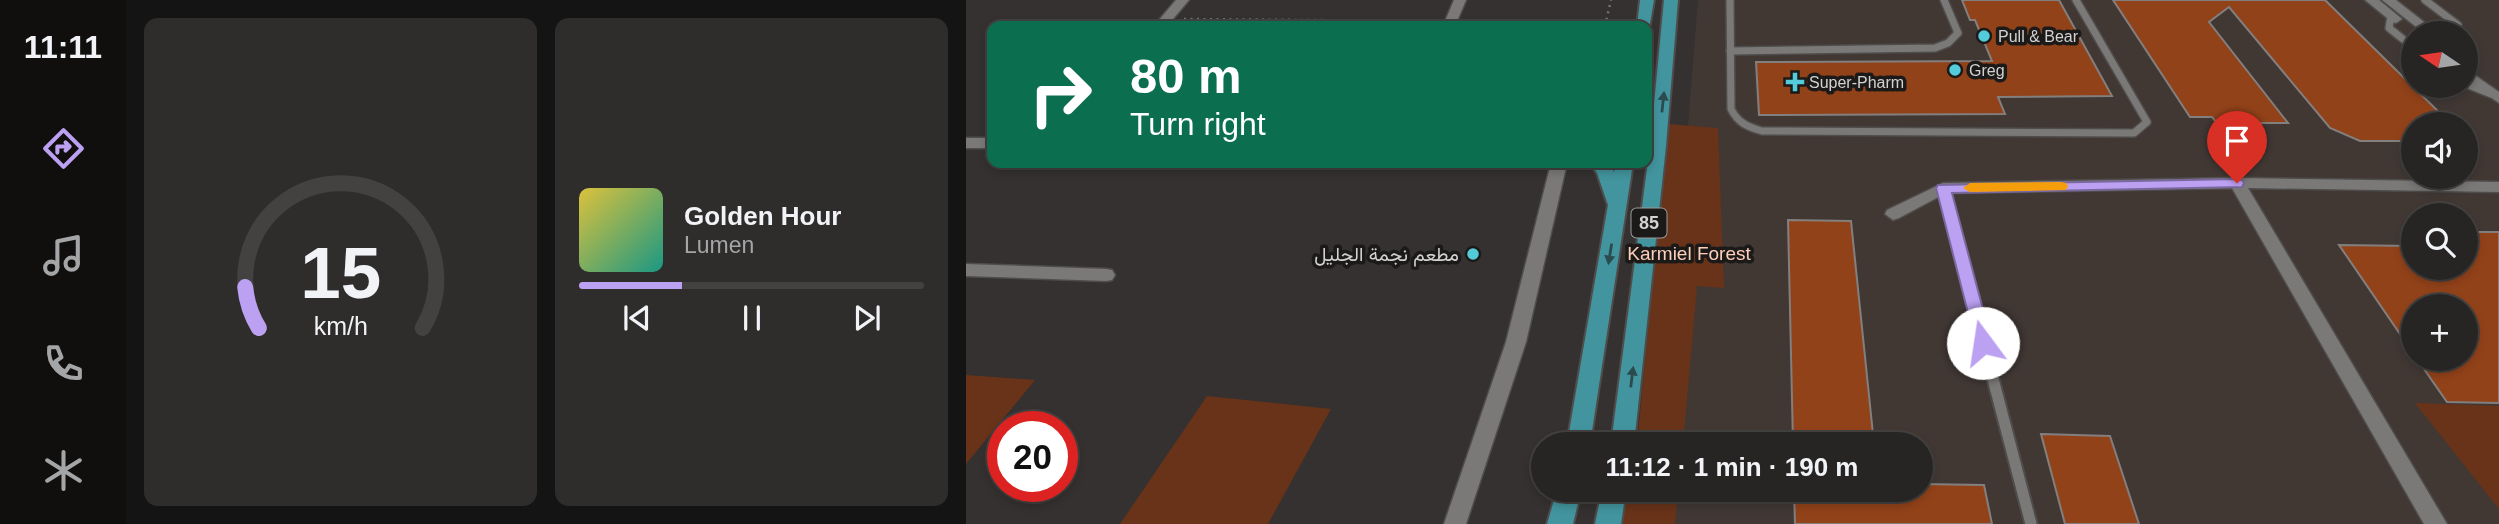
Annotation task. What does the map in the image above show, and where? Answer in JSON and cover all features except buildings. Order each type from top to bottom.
[{"type":"highway","points":[[1645,21],[1647,0]]},
{"type":"highway","name":"85","points":[[1652,138],[1671,0]]},
{"type":"highway","points":[[1602,168],[1617,208]]},
{"type":"highway","name":"85","points":[[1580,432],[1623,168]]},
{"type":"highway","name":"85","points":[[1623,432],[1649,168]]},
{"type":"highway","points":[[1560,524],[1566,502]]},
{"type":"highway","points":[[1608,524],[1612,502]]},
{"type":"street","points":[[1165,21],[1182,0]]},
{"type":"street","points":[[1451,21],[1460,0]]},
{"type":"street","points":[[2371,0],[2401,23]]},
{"type":"street","points":[[2388,0],[2416,21]]},
{"type":"street","points":[[2478,72],[2498,93]]},
{"type":"street","points":[[2478,80],[2498,93]]},
{"type":"street","points":[[966,143],[987,143]]},
{"type":"street","points":[[1455,524],[1516,342],[1558,168]]},
{"type":"street","points":[[2237,183],[2436,524]]},
{"type":"street","points":[[1894,214],[1943,188],[2237,183],[2499,187]]},
{"type":"street","points":[[966,270],[1106,275]]},
{"type":"lane","points":[[1730,0],[1731,109],[1735,119],[1748,127],[1762,131],[2134,133],[2147,122],[2076,0]]},
{"type":"lane","points":[[1731,51],[1938,48],[1954,39],[1958,33],[1944,0]]},
{"type":"lane","points":[[2425,0],[2453,21]]},
{"type":"lane","points":[[2391,15],[2389,28],[2401,38]]},
{"type":"lane","points":[[2478,87],[2498,93]]},
{"type":"lane","points":[[1943,188],[2031,524]]},
{"type":"path","points":[[1606,21],[1611,0]]},
{"type":"shaded area","points":[[1698,0],[2499,0],[2499,524],[1657,524],[1658,502],[1933,502],[1933,432],[1664,432]]},
{"type":"green space","name":"Karmiel Forest","points":[[1668,124],[1718,128],[1724,288],[1697,286],[1684,432],[1638,432]]},
{"type":"green space","points":[[966,375],[1035,380],[1010,411],[987,411],[987,438],[966,464]]},
{"type":"green space","points":[[1207,396],[1331,409],[1268,524],[1120,524]]},
{"type":"green space","points":[[2415,403],[2499,406],[2499,509]]},
{"type":"green space","points":[[1623,502],[1677,502],[1675,524],[1618,524]]},
{"type":"slow traffic","points":[[1970,188],[2061,186]]},
{"type":"place","name":"Pull & Bear","points":[[1984,36]]},
{"type":"place","name":"Greg","points":[[1955,70]]},
{"type":"place","name":"Super-Pharm","points":[[1795,82]]},
{"type":"place","name":"مطعم نجمة الجليل","points":[[1473,254]]},
{"type":"route","points":[[1983,343],[1943,188],[2237,183]]}]
